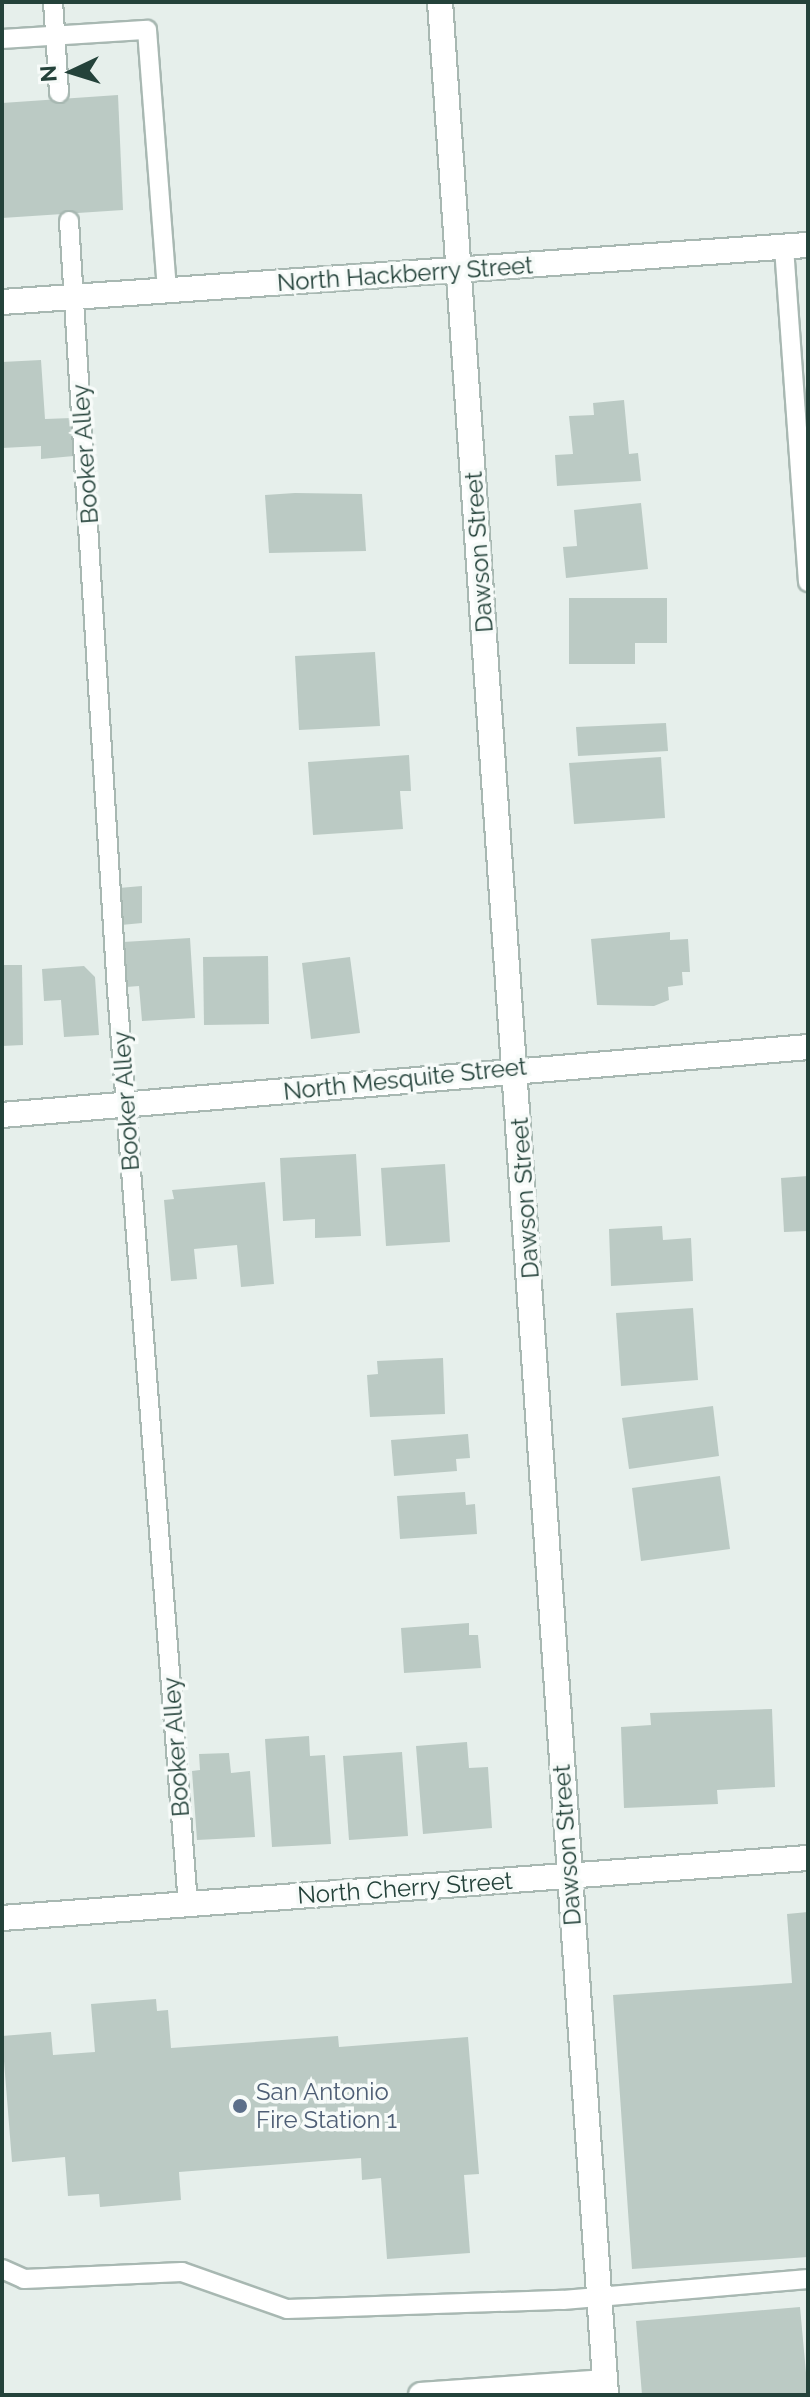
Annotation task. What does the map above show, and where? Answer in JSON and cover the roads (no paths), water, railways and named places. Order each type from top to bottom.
[{"type":"street","name":"Dawson Street","points":[[440,2],[517,1067],[568,1876],[605,2389]]},
{"type":"street","name":"North Hackberry Street","points":[[2,302],[796,246]]},
{"type":"street","name":"North Mesquite Street","points":[[2,1115],[126,1108],[517,1067],[808,1047]]},
{"type":"street","name":"North Cherry Street","points":[[2,1918],[808,1858]]},
{"type":"street","points":[[421,2395],[605,2389]]},
{"type":"lane","points":[[53,2],[59,93]]},
{"type":"lane","points":[[2,39],[147,30],[167,291]]},
{"type":"lane","name":"Booker Alley","points":[[69,221],[126,1108],[188,1904]]},
{"type":"lane","points":[[796,246],[808,582]]},
{"type":"lane","points":[[2,2269],[24,2279],[182,2272],[287,2309],[600,2297],[808,2279]]},
{"type":"place","name":"San Antonio Fire Station 1","points":[[240,2106]]}]
